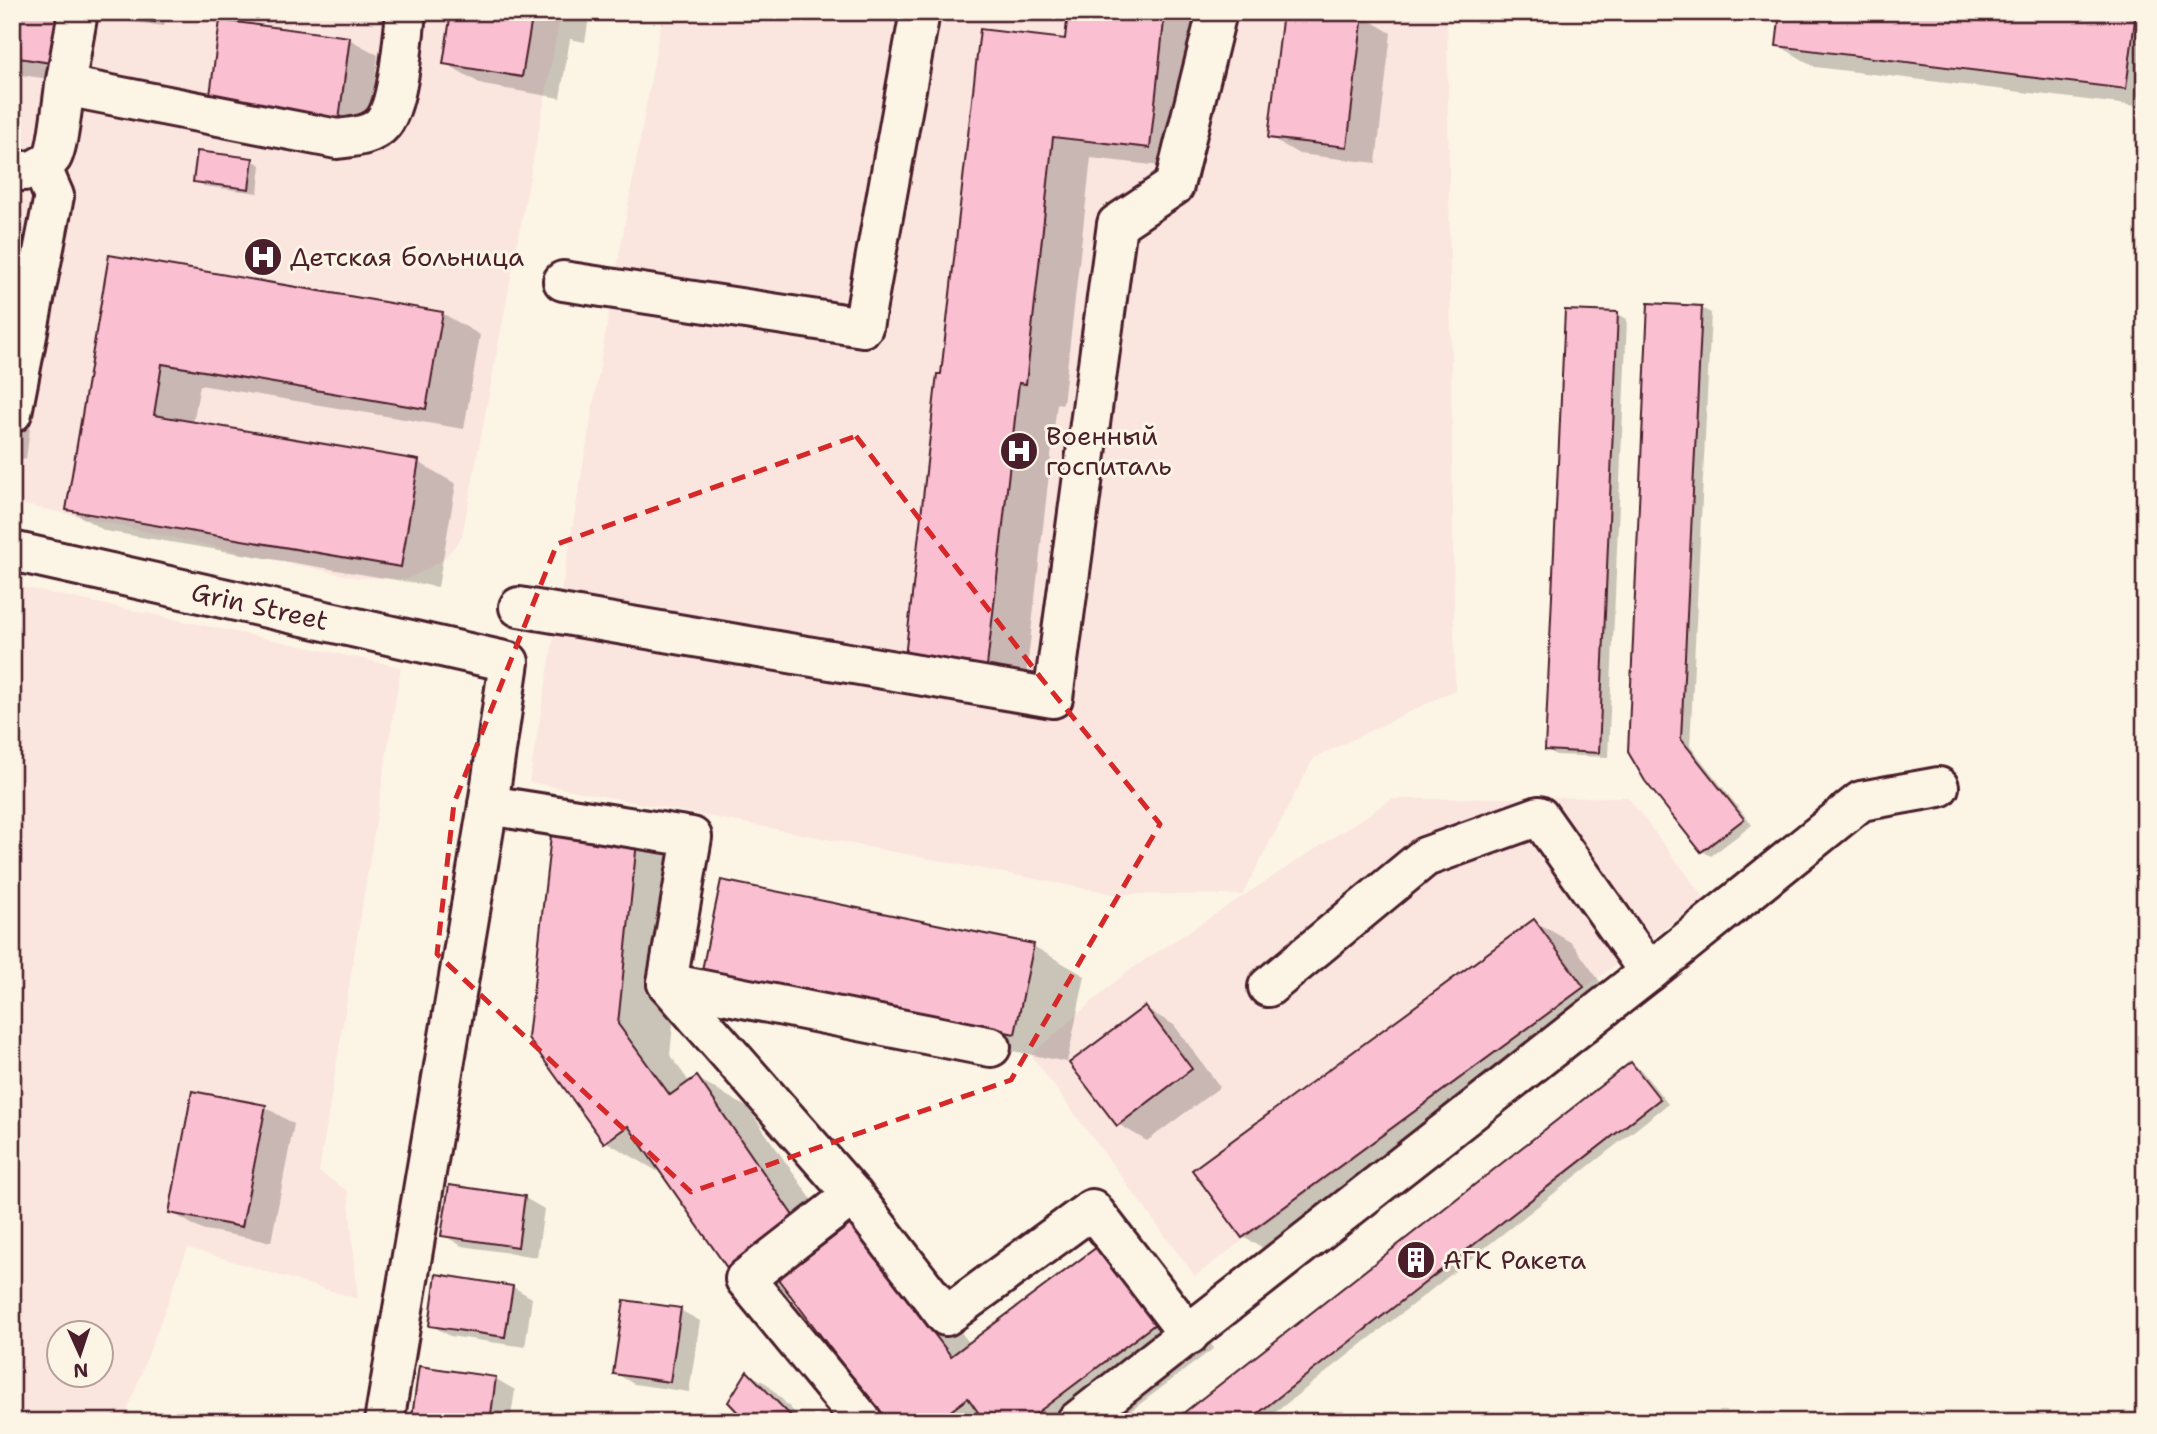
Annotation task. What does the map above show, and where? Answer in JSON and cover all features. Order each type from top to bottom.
[{"type":"street","points":[[12,414],[54,197],[27,168],[53,156],[78,12]]},
{"type":"street","points":[[65,86],[337,139],[361,137],[382,124],[393,103],[406,12]]},
{"type":"street","points":[[563,281],[863,327],[920,12]]},
{"type":"street","points":[[519,607],[1053,698],[1117,224],[1174,186],[1217,12]]},
{"type":"street","name":"Grin Street","points":[[12,551],[509,662],[488,805]]},
{"type":"street","points":[[1076,1422],[1649,972],[1861,801],[1939,787]]},
{"type":"street","points":[[384,1422],[488,805],[692,837],[667,983]]},
{"type":"street","points":[[1268,987],[1425,858],[1539,816],[1649,972]]},
{"type":"street","points":[[667,983],[991,1047]]},
{"type":"street","points":[[667,983],[853,1195],[946,1316],[1092,1209],[1189,1335]]},
{"type":"street","points":[[853,1195],[745,1279],[863,1422]]},
{"type":"highlighted area","points":[[856,436],[1041,678],[1160,824],[1011,1080],[691,1192],[437,954],[454,803],[557,544]]},
{"type":"shaded area","name":"Детская больница","points":[[12,12],[561,12],[462,537],[443,560],[408,579],[357,578],[12,502]]},
{"type":"shaded area","name":"Военный госпиталь","points":[[663,12],[1447,12],[1455,690],[1314,758],[1242,895],[1114,894],[529,782]]},
{"type":"shaded area","points":[[12,585],[401,667],[319,1172],[348,1191],[358,1299],[188,1248],[123,1422],[12,1422]]},
{"type":"shaded area","points":[[1628,797],[1705,899],[1195,1276],[1031,1055],[1125,973],[1392,799]]},
{"type":"building","points":[[12,12],[59,12],[51,63],[12,57]]},
{"type":"building","points":[[104,12],[156,12],[155,22],[104,15]]},
{"type":"building","points":[[451,12],[549,12],[548,21],[532,18],[522,77],[443,64]]},
{"type":"building","points":[[1068,12],[1165,12],[1150,148],[1053,137],[1026,384],[1019,383],[986,675],[904,666],[937,374],[941,374],[980,29],[1065,39]]},
{"type":"building","points":[[1283,12],[1363,14],[1347,147],[1268,138]]},
{"type":"building","points":[[1780,12],[2136,12],[2126,89],[1776,46]]},
{"type":"building","points":[[220,20],[350,37],[339,120],[209,103]]},
{"type":"building","points":[[197,151],[253,158],[249,189],[193,182]]},
{"type":"building","points":[[12,235],[24,237],[12,330]]},
{"type":"building","points":[[109,255],[443,312],[426,409],[162,364],[154,415],[419,460],[401,567],[66,510]]},
{"type":"building","points":[[1648,303],[1702,306],[1681,739],[1744,819],[1701,852],[1645,781],[1628,752]]},
{"type":"building","points":[[1565,310],[1618,312],[1599,753],[1545,750]]},
{"type":"building","points":[[553,818],[638,832],[618,1024],[670,1095],[697,1076],[798,1223],[730,1272],[628,1126],[604,1143],[528,1038]]},
{"type":"building","points":[[721,880],[1034,944],[1015,1034],[702,970]]},
{"type":"building","points":[[1534,919],[1584,987],[1242,1238],[1192,1170]]},
{"type":"building","points":[[1145,1006],[1192,1069],[1117,1126],[1069,1063]]},
{"type":"building","name":"АГК Ракета","points":[[1631,1062],[1660,1099],[1247,1422],[1172,1422]]},
{"type":"building","points":[[192,1091],[266,1105],[242,1227],[169,1213]]},
{"type":"building","points":[[449,1185],[525,1196],[518,1247],[441,1236]]},
{"type":"building","points":[[851,1224],[951,1356],[1105,1241],[1163,1318],[1025,1422],[985,1422],[968,1398],[936,1422],[886,1422],[778,1279]]},
{"type":"building","points":[[436,1274],[513,1286],[505,1337],[429,1326]]},
{"type":"building","points":[[624,1300],[681,1308],[670,1382],[613,1374]]},
{"type":"building","points":[[419,1366],[496,1377],[490,1422],[445,1422],[412,1417]]},
{"type":"building","points":[[747,1371],[797,1422],[747,1422],[728,1402]]},
{"type":"place","name":"Детская больница","points":[[263,257]]},
{"type":"place","name":"Военный госпиталь","points":[[1019,451]]},
{"type":"place","name":"АГК Ракета","points":[[1416,1260]]}]
